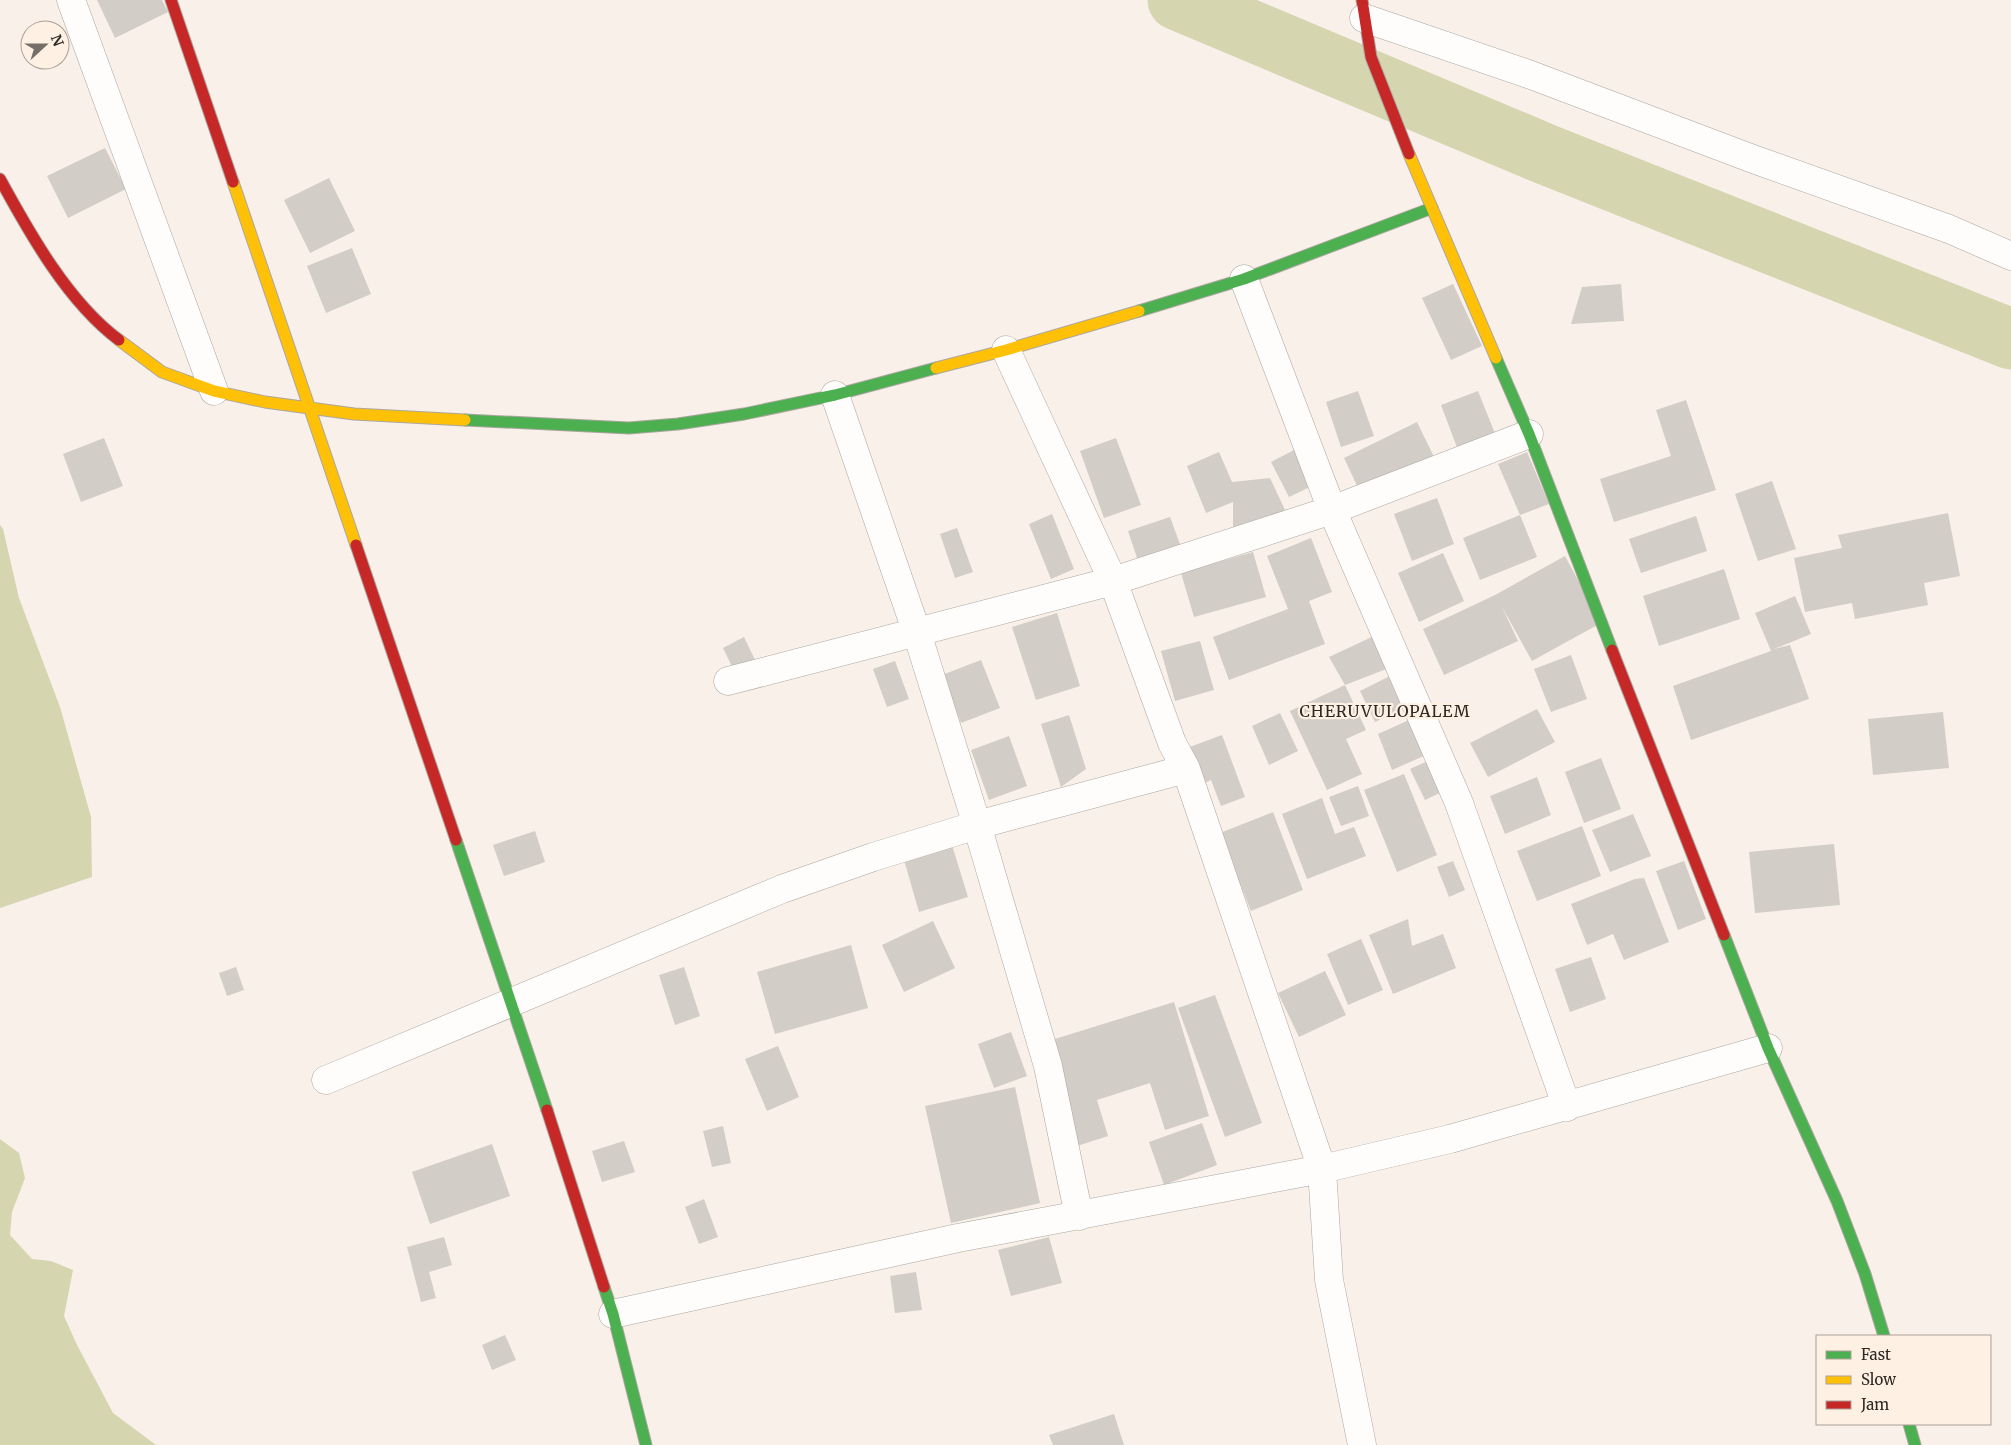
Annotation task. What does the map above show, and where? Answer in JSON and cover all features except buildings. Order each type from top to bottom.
[{"type":"street","points":[[71,0],[214,391]]},
{"type":"street","points":[[171,0],[512,1003],[613,1314],[646,1445]]},
{"type":"street","points":[[1363,9],[1371,58],[1406,148],[1529,434],[1768,1048],[1836,1201],[1865,1274],[1884,1335]]},
{"type":"street","points":[[1363,9],[1753,159],[1949,229],[2011,256]]},
{"type":"street","points":[[0,179],[36,243],[61,278],[100,326],[162,372],[214,391],[265,402],[311,409],[354,414],[629,428],[678,424],[744,414],[835,395],[1006,350],[1244,280],[1432,208]]},
{"type":"street","points":[[1244,280],[1332,510],[1459,803],[1567,1107]]},
{"type":"street","points":[[1006,350],[1113,581],[1172,743],[1186,769],[1322,1169],[1329,1280],[1362,1445]]},
{"type":"street","points":[[835,395],[917,633],[977,826],[1048,1066],[1079,1216]]},
{"type":"street","points":[[728,681],[1113,581],[1332,510],[1529,434]]},
{"type":"street","points":[[326,1080],[782,889],[873,857],[977,826],[1186,769]]},
{"type":"street","points":[[613,1314],[958,1238],[1322,1169],[1450,1139],[1768,1048]]},
{"type":"street","points":[[1909,1425],[1914,1445]]},
{"type":"shaded area","points":[[0,525],[3,529],[19,598],[60,707],[91,817],[92,877],[0,908]]},
{"type":"shaded area","points":[[0,1139],[19,1153],[25,1178],[12,1212],[10,1235],[32,1259],[51,1261],[73,1270],[64,1316],[77,1345],[113,1413],[156,1445],[0,1445]]},
{"type":"waterway","points":[[1178,0],[1545,154],[2011,339]]},
{"type":"traffic: fast","points":[[1139,311],[1244,279],[1432,208]]},
{"type":"traffic: fast","points":[[1496,358],[1529,434],[1612,650]]},
{"type":"traffic: fast","points":[[465,420],[629,428],[678,424],[744,414],[835,395],[936,368]]},
{"type":"traffic: fast","points":[[456,840],[547,1110]]},
{"type":"traffic: fast","points":[[1724,935],[1768,1048],[1837,1201],[1865,1274],[1884,1335]]},
{"type":"traffic: fast","points":[[604,1287],[613,1314],[646,1445]]},
{"type":"traffic: fast","points":[[1909,1425],[1915,1445]]},
{"type":"traffic: slow","points":[[1409,154],[1496,358]]},
{"type":"traffic: slow","points":[[233,182],[356,545]]},
{"type":"traffic: slow","points":[[936,368],[1006,350],[1139,311]]},
{"type":"traffic: slow","points":[[119,340],[162,372],[214,391],[265,402],[354,414],[465,420]]},
{"type":"traffic: jam","points":[[171,0],[233,182]]},
{"type":"traffic: jam","points":[[1362,0],[1371,57],[1409,154]]},
{"type":"traffic: jam","points":[[0,179],[37,244],[67,287],[83,307],[119,340]]},
{"type":"traffic: jam","points":[[356,545],[456,840]]},
{"type":"traffic: jam","points":[[1612,650],[1724,935]]},
{"type":"traffic: jam","points":[[547,1110],[604,1287]]},
{"type":"district","name":"CHERUVULOPALEM","points":[[1385,711]]}]
